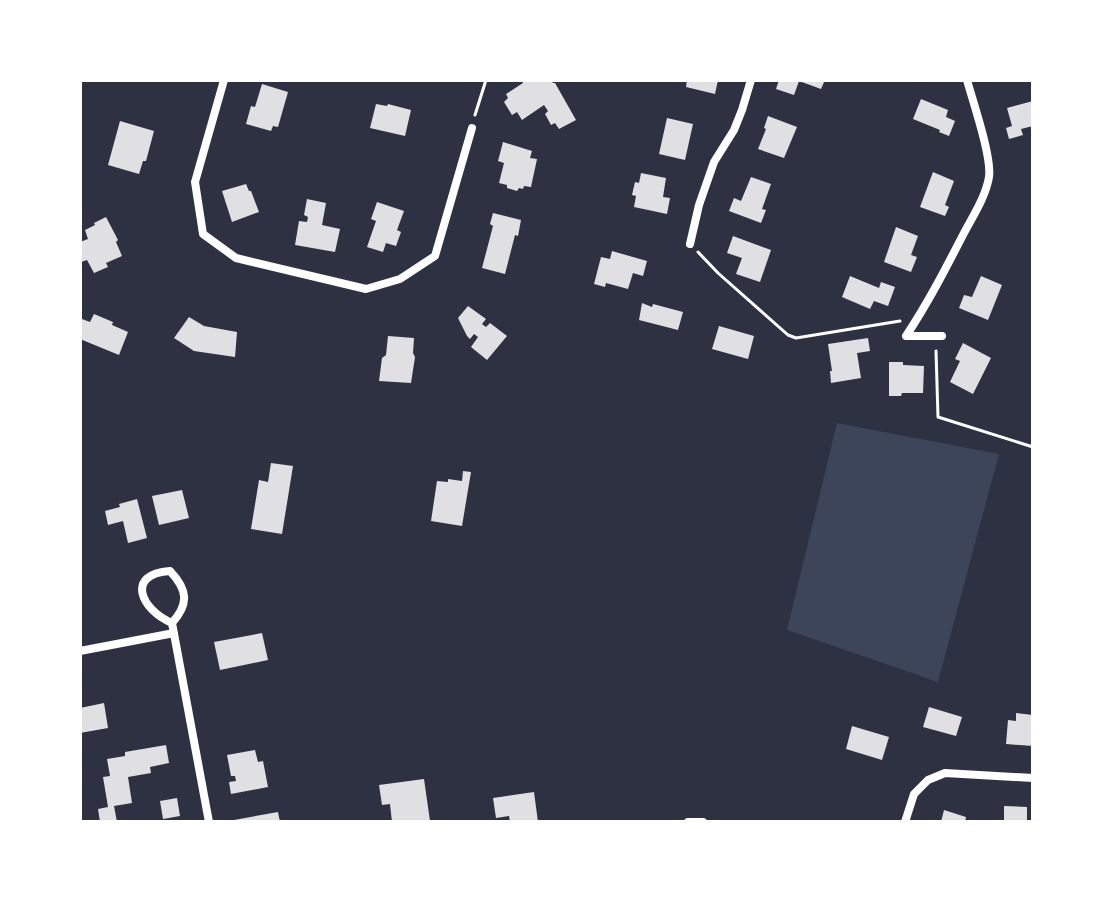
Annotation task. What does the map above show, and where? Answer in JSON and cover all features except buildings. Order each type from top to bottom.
[{"type":"street","points":[[224,80],[195,182],[203,234],[236,258],[366,289],[400,279],[435,256],[472,128]]},
{"type":"street","points":[[690,244],[714,162],[734,130],[751,80]]},
{"type":"street","points":[[942,336],[906,336],[975,211],[989,178],[984,144],[967,80]]},
{"type":"street","points":[[173,628],[159,618],[144,599],[142,591],[145,582],[155,572],[170,571],[181,582],[185,598],[173,628],[209,822]]},
{"type":"street","points":[[80,651],[173,628]]},
{"type":"street","points":[[905,822],[914,794],[928,780],[945,773],[1033,778]]},
{"type":"street","points":[[688,822],[703,822]]},
{"type":"path","points":[[472,128],[486,80]]},
{"type":"path","points":[[690,244],[718,273],[788,335],[796,338],[919,316]]},
{"type":"path","points":[[942,336],[935,353],[938,417],[1033,447]]},
{"type":"shaded area","points":[[837,423],[999,454],[938,682],[787,630]]}]
